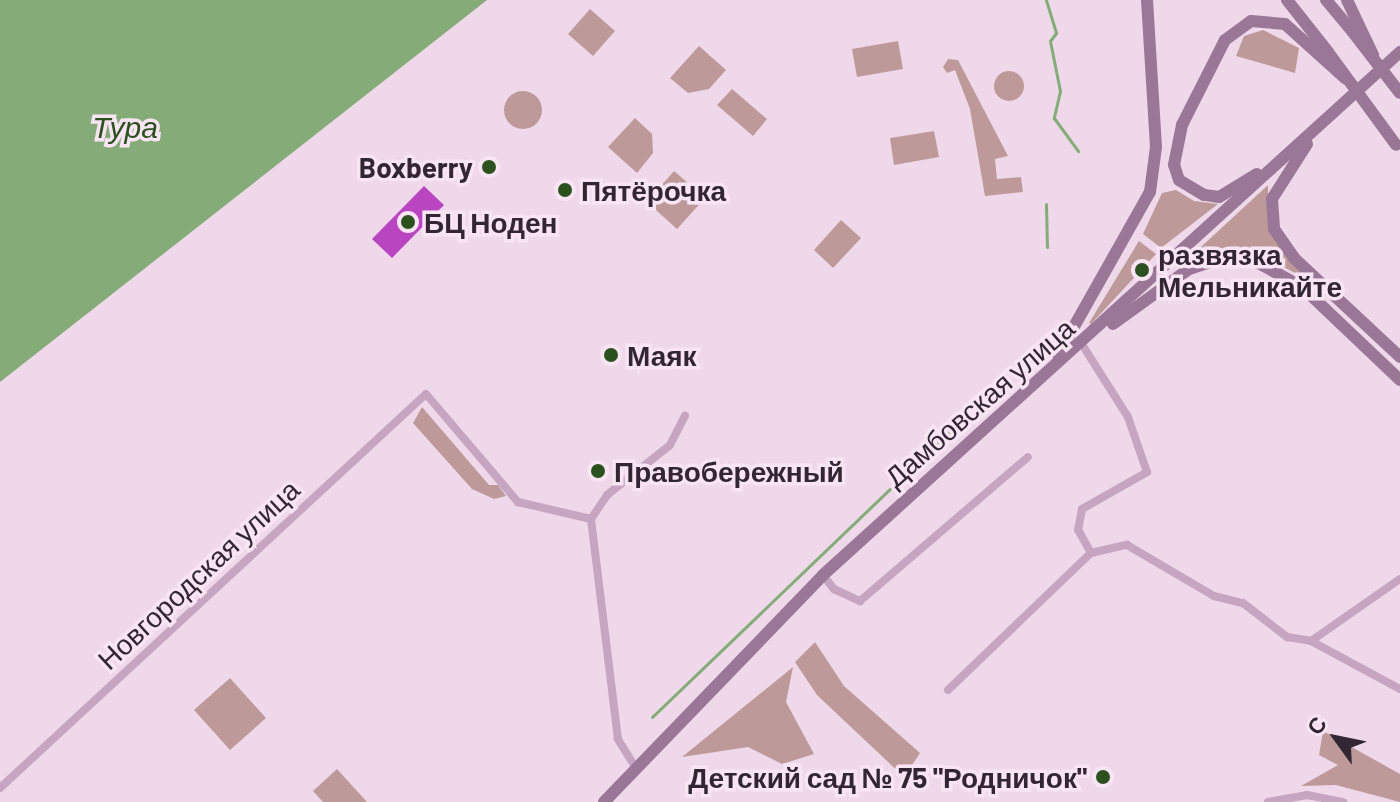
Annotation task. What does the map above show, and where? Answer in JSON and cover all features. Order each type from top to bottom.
[{"type":"main road","points":[[1287,0],[1325,56]]},
{"type":"main road","points":[[1326,0],[1356,27]]},
{"type":"main road","points":[[1347,0],[1356,27],[1374,59],[1400,93]]},
{"type":"main road","points":[[1043,373],[1088,310],[1150,192],[1156,147],[1147,6]]},
{"type":"main road","points":[[1287,156],[1219,197],[1189,189],[1174,165],[1182,125],[1225,40],[1238,28],[1268,20],[1285,24],[1325,56],[1351,83],[1398,149]]},
{"type":"main road","name":"Дамбовская улица","points":[[604,802],[634,765],[751,655],[823,575],[1043,373],[1098,329],[1400,52]]},
{"type":"main road","points":[[1314,131],[1272,199],[1274,229],[1294,258],[1400,357]]},
{"type":"main road","points":[[1098,329],[1189,269],[1217,260],[1253,260],[1302,287],[1400,380]]},
{"type":"street","points":[[1081,343],[1128,417],[1147,472],[1082,509],[1078,530],[1091,553]]},
{"type":"street","name":"Новгородская улица","points":[[0,788],[426,394],[518,502],[591,519]]},
{"type":"street","points":[[634,765],[618,739],[591,519],[607,495],[670,445],[685,416]]},
{"type":"street","points":[[823,575],[834,589],[860,601],[1028,457]]},
{"type":"street","points":[[948,690],[1091,553],[1127,545],[1214,596],[1243,603],[1287,637],[1311,641],[1400,689]]},
{"type":"street","points":[[1311,641],[1400,579]]},
{"type":"street","points":[[1268,802],[1307,795],[1343,802]]},
{"type":"shaded area","points":[[590,9],[615,31],[593,56],[568,34]]},
{"type":"shaded area","points":[[1263,30],[1299,48],[1295,73],[1236,56],[1244,36]]},
{"type":"shaded area","points":[[898,41],[903,69],[857,77],[852,49]]},
{"type":"shaded area","points":[[699,46],[726,70],[709,89],[688,93],[670,78]]},
{"type":"shaded area","points":[[948,59],[958,60],[1008,156],[995,159],[997,179],[1021,177],[1023,192],[985,196],[970,109],[955,70],[947,73],[943,67]]},
{"type":"shaded area","points":[[1009,71],[1015,72],[1023,80],[1023,92],[1015,100],[1009,101],[1003,100],[995,92],[994,86],[995,80],[1003,72]]},
{"type":"shaded area","points":[[732,89],[767,119],[753,136],[717,105]]},
{"type":"shaded area","points":[[523,91],[536,97],[542,110],[536,123],[523,129],[510,123],[504,110],[510,97]]},
{"type":"shaded area","points":[[635,118],[652,134],[653,153],[637,173],[608,147]]},
{"type":"shaded area","points":[[934,131],[939,157],[894,165],[890,138]]},
{"type":"shaded area","points":[[674,171],[705,198],[677,229],[647,202]]},
{"type":"shaded area","points":[[1268,185],[1268,225],[1312,282],[1257,253],[1220,251],[1189,258]]},
{"type":"shaded area","points":[[1176,190],[1194,201],[1218,204],[1161,248],[1143,234],[1162,193]]},
{"type":"shaded area","points":[[841,220],[861,238],[833,268],[814,250]]},
{"type":"shaded area","points":[[1139,241],[1156,254],[1089,323]]},
{"type":"shaded area","points":[[422,407],[489,485],[498,485],[506,496],[494,499],[472,489],[413,423]]},
{"type":"shaded area","points":[[815,642],[844,686],[920,753],[904,777],[817,695],[795,662]]},
{"type":"shaded area","points":[[793,667],[786,702],[814,754],[782,764],[748,747],[682,757]]},
{"type":"shaded area","points":[[230,678],[266,718],[230,750],[194,710]]},
{"type":"shaded area","points":[[1323,731],[1400,774],[1400,802],[1336,785],[1301,786],[1338,765],[1319,755]]},
{"type":"shaded area","points":[[337,769],[367,802],[323,802],[313,791]]},
{"type":"water","name":"Тура","points":[[0,0],[487,0],[0,382]]},
{"type":"building","name":"БЦ Ноден","points":[[424,186],[444,205],[392,258],[372,239]]},
{"type":"waterway","points":[[1046,0],[1056,33],[1050,41],[1060,91],[1054,118],[1078,151]]},
{"type":"waterway","points":[[1046,204],[1047,247]]},
{"type":"waterway","points":[[652,717],[962,420]]},
{"type":"place","name":"Boxberry","points":[[489,167]]},
{"type":"place","name":"Пятёрочка","points":[[565,190]]},
{"type":"place","name":"БЦ Ноден","points":[[408,222]]},
{"type":"place","name":"развязка Мельникайте","points":[[1142,270]]},
{"type":"place","name":"Маяк","points":[[611,355]]},
{"type":"place","name":"Правобережный","points":[[598,471]]},
{"type":"place","name":"Детский сад № 75 \"Родничок\"","points":[[1103,777]]}]
